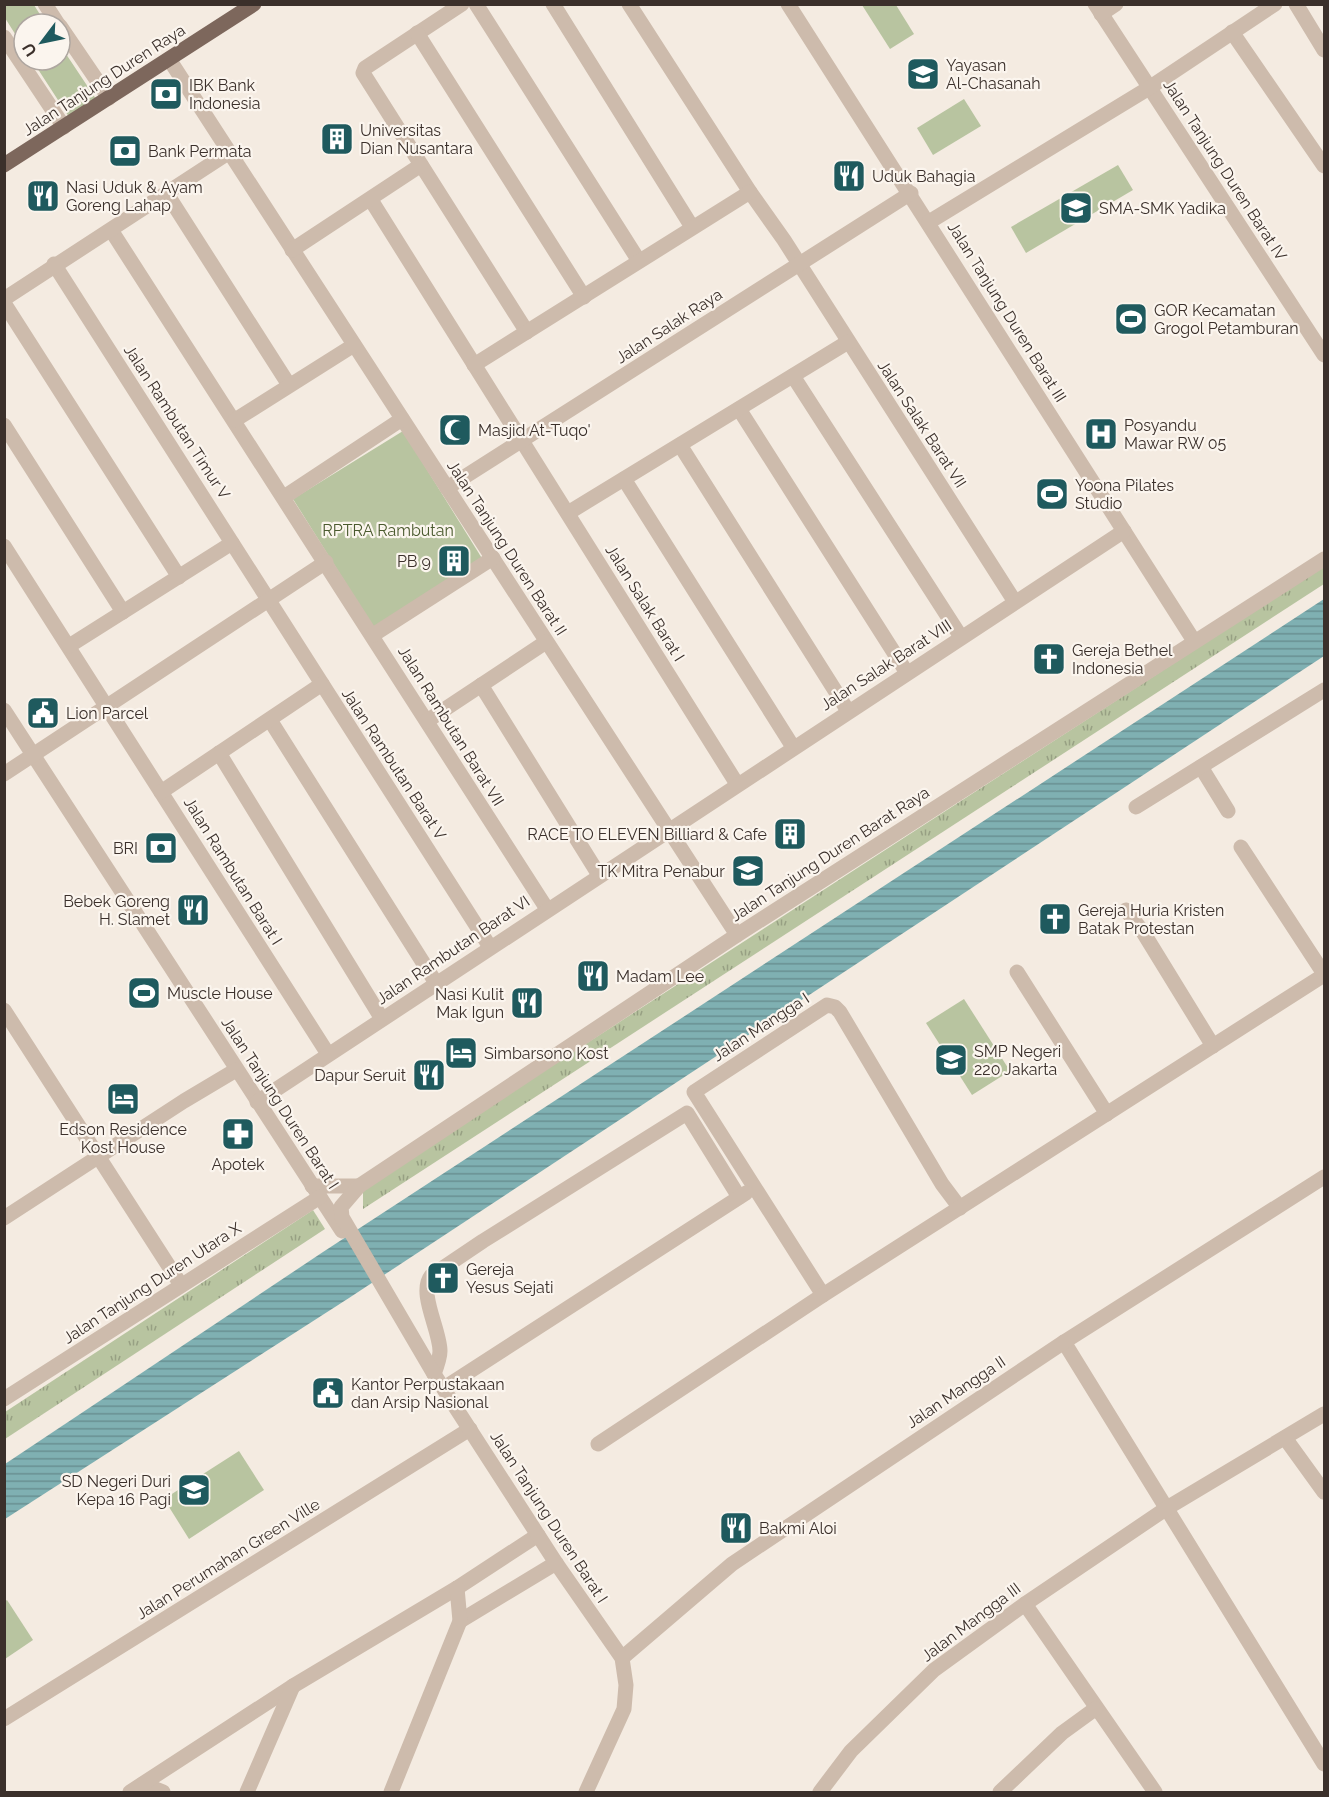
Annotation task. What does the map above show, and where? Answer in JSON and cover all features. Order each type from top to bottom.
[{"type":"main road","name":"Jalan Tanjung Duren Raya","points":[[4,165],[254,4]]},
{"type":"street","points":[[462,4],[365,68],[363,73],[527,332]]},
{"type":"street","points":[[476,4],[639,261]]},
{"type":"street","points":[[553,4],[692,227]]},
{"type":"street","name":"Jalan Salak Barat VII","points":[[629,4],[799,264],[1015,602]]},
{"type":"street","name":"Jalan Tanjung Duren Barat III","points":[[788,4],[911,193],[1194,641]]},
{"type":"street","points":[[1098,9],[1116,4]]},
{"type":"street","points":[[929,222],[1149,88],[1275,4]]},
{"type":"street","points":[[1296,4],[1324,50]]},
{"type":"street","name":"Jalan Tanjung Duren Barat IV","points":[[1098,9],[1324,355]]},
{"type":"street","points":[[1232,32],[1324,166]]},
{"type":"street","points":[[417,33],[584,297]]},
{"type":"street","points":[[4,37],[64,127]]},
{"type":"street","points":[[72,44],[110,98]]},
{"type":"street","name":"Jalan Tanjung Duren Barat II","points":[[170,59],[228,153],[737,935]]},
{"type":"street","points":[[179,577],[4,301],[54,264],[111,230],[228,153]]},
{"type":"street","points":[[292,250],[421,165]]},
{"type":"street","points":[[474,365],[750,192]]},
{"type":"street","name":"Jalan Salak Raya","points":[[447,488],[911,193]]},
{"type":"street","points":[[167,194],[289,385]]},
{"type":"street","name":"Jalan Salak Barat I","points":[[371,200],[737,784]]},
{"type":"street","name":"Jalan Rambutan Barat VII","points":[[111,230],[547,909]]},
{"type":"street","name":"Jalan Rambutan Timur V","points":[[54,264],[268,600]]},
{"type":"street","points":[[568,513],[848,342]]},
{"type":"street","points":[[235,420],[354,345]]},
{"type":"street","points":[[793,376],[961,637]]},
{"type":"street","points":[[739,409],[907,673]]},
{"type":"street","points":[[284,497],[402,419]]},
{"type":"street","points":[[4,425],[123,612]]},
{"type":"street","points":[[680,444],[848,711]]},
{"type":"street","points":[[624,478],[793,747]]},
{"type":"street","name":"Jalan Salak Barat VIII","points":[[668,829],[1124,531]]},
{"type":"street","points":[[69,646],[232,543]]},
{"type":"street","name":"Jalan Rambutan Barat I","points":[[4,546],[328,1054]]},
{"type":"street","points":[[373,635],[493,558]]},
{"type":"street","name":"Jalan Tanjung Duren Barat Raya","points":[[339,1220],[341,1207],[359,1186],[737,935],[1324,559]]},
{"type":"street","points":[[4,774],[326,562]]},
{"type":"street","name":"Jalan Rambutan Barat V","points":[[268,600],[490,947]]},
{"type":"street","points":[[427,721],[546,642]]},
{"type":"street","points":[[161,792],[322,684]]},
{"type":"street","points":[[481,685],[599,875]]},
{"type":"street","points":[[1136,807],[1324,690]]},
{"type":"street","name":"Jalan Tanjung Duren Barat I","points":[[4,710],[257,1102],[316,1191],[339,1220],[434,1374],[556,1563],[622,1658]]},
{"type":"street","points":[[270,720],[436,983]]},
{"type":"street","points":[[219,753],[382,1018]]},
{"type":"street","points":[[1201,767],[1228,811]]},
{"type":"street","name":"Jalan Rambutan Barat VI","points":[[257,1102],[668,829]]},
{"type":"street","points":[[598,1444],[823,1295],[1324,974],[1241,847]]},
{"type":"street","points":[[1126,910],[1143,932],[1213,1046]]},
{"type":"street","points":[[1017,972],[1107,1114]]},
{"type":"street","name":"Jalan Mangga I","points":[[823,1295],[694,1092],[827,1005],[835,1007],[840,1012],[937,1174],[960,1208]]},
{"type":"street","points":[[4,1010],[181,1285]]},
{"type":"street","points":[[4,1218],[236,1070]]},
{"type":"street","points":[[434,1374],[441,1353],[427,1295],[427,1282],[431,1276],[687,1113],[739,1197]]},
{"type":"street","name":"Jalan Mangga II","points":[[622,1658],[732,1564],[1064,1342],[1324,1177]]},
{"type":"street","points":[[316,1191],[359,1186]]},
{"type":"street","points":[[444,1388],[754,1188]]},
{"type":"street","name":"Jalan Tanjung Duren Utara X","points":[[4,1399],[181,1285],[316,1191]]},
{"type":"street","points":[[1064,1342],[1324,1764]]},
{"type":"street","name":"Jalan Mangga III","points":[[820,1792],[851,1751],[934,1670],[1024,1604],[1167,1508],[1324,1414]]},
{"type":"street","name":"Jalan Perumahan Green Ville","points":[[4,1719],[470,1429]]},
{"type":"street","points":[[1285,1438],[1324,1492]]},
{"type":"street","points":[[136,1788],[293,1686],[457,1588],[538,1535]]},
{"type":"street","points":[[460,1621],[556,1563]]},
{"type":"street","points":[[391,1792],[460,1621],[457,1588]]},
{"type":"street","points":[[1024,1604],[1155,1792]]},
{"type":"street","points":[[586,1792],[624,1709],[627,1685],[622,1658]]},
{"type":"street","points":[[247,1792],[293,1686]]},
{"type":"street","points":[[1000,1792],[1062,1733],[1095,1709]]},
{"type":"street","points":[[136,1788],[163,1792]]},
{"type":"green space","points":[[5,4],[34,5],[38,12],[12,12],[12,29],[5,18]]},
{"type":"green space","points":[[862,5],[896,5],[914,34],[890,49]]},
{"type":"green space","points":[[72,63],[96,99],[69,117],[40,72],[72,72]]},
{"type":"green space","points":[[964,99],[981,126],[933,155],[917,128]]},
{"type":"green space","points":[[1118,165],[1133,190],[1026,253],[1011,227]]},
{"type":"green space","name":"RPTRA Rambutan","points":[[403,431],[483,560],[374,628],[293,499]]},
{"type":"green space","points":[[1324,566],[1324,584],[363,1209],[363,1188]]},
{"type":"green space","points":[[964,999],[1010,1071],[972,1095],[926,1023]]},
{"type":"green space","points":[[313,1210],[325,1229],[5,1439],[5,1412]]},
{"type":"green space","points":[[239,1451],[264,1490],[189,1539],[164,1499]]},
{"type":"green space","points":[[7,1600],[33,1640],[5,1659],[4,1602]]},
{"type":"water","points":[[1324,599],[1324,656],[349,1298],[5,1519],[5,1464],[323,1252]]},
{"type":"place","name":"Yayasan Al-Chasanah","points":[[923,74]]},
{"type":"place","name":"IBK Bank Indonesia","points":[[166,94]]},
{"type":"place","name":"Universitas Dian Nusantara","points":[[337,139]]},
{"type":"place","name":"Bank Permata","points":[[125,151]]},
{"type":"place","name":"Uduk Bahagia","points":[[849,176]]},
{"type":"place","name":"Nasi Uduk & Ayam Goreng Lahap","points":[[43,196]]},
{"type":"place","name":"SMA-SMK Yadika","points":[[1076,208]]},
{"type":"place","name":"GOR Kecamatan Grogol Petamburan","points":[[1131,319]]},
{"type":"place","name":"Masjid At-Tuqo'","points":[[455,430]]},
{"type":"place","name":"Posyandu Mawar RW 05","points":[[1101,434]]},
{"type":"place","name":"Yoona Pilates Studio","points":[[1052,494]]},
{"type":"place","name":"PB 9","points":[[454,561]]},
{"type":"place","name":"Gereja Bethel Indonesia","points":[[1049,659]]},
{"type":"place","name":"Lion Parcel","points":[[43,713]]},
{"type":"place","name":"RACE TO ELEVEN Billiard & Cafe","points":[[790,834]]},
{"type":"place","name":"BRI","points":[[161,848]]},
{"type":"place","name":"TK Mitra Penabur","points":[[748,871]]},
{"type":"place","name":"Bebek Goreng H. Slamet","points":[[193,910]]},
{"type":"place","name":"Gereja Huria Kristen Batak Protestan","points":[[1055,919]]},
{"type":"place","name":"Madam Lee","points":[[593,976]]},
{"type":"place","name":"Muscle House","points":[[144,993]]},
{"type":"place","name":"Nasi Kulit Mak Igun","points":[[527,1003]]},
{"type":"place","name":"Simbarsono Kost","points":[[461,1053]]},
{"type":"place","name":"SMP Negeri 220 Jakarta","points":[[951,1060]]},
{"type":"place","name":"Dapur Seruit","points":[[429,1075]]},
{"type":"place","name":"Edson Residence Kost House","points":[[123,1099]]},
{"type":"place","name":"Apotek","points":[[238,1134]]},
{"type":"place","name":"Gereja Yesus Sejati","points":[[443,1278]]},
{"type":"place","name":"Kantor Perpustakaan dan Arsip Nasional","points":[[328,1393]]},
{"type":"place","name":"SD Negeri Duri Kepa 16 Pagi","points":[[194,1490]]},
{"type":"place","name":"Bakmi Aloi","points":[[736,1528]]}]
